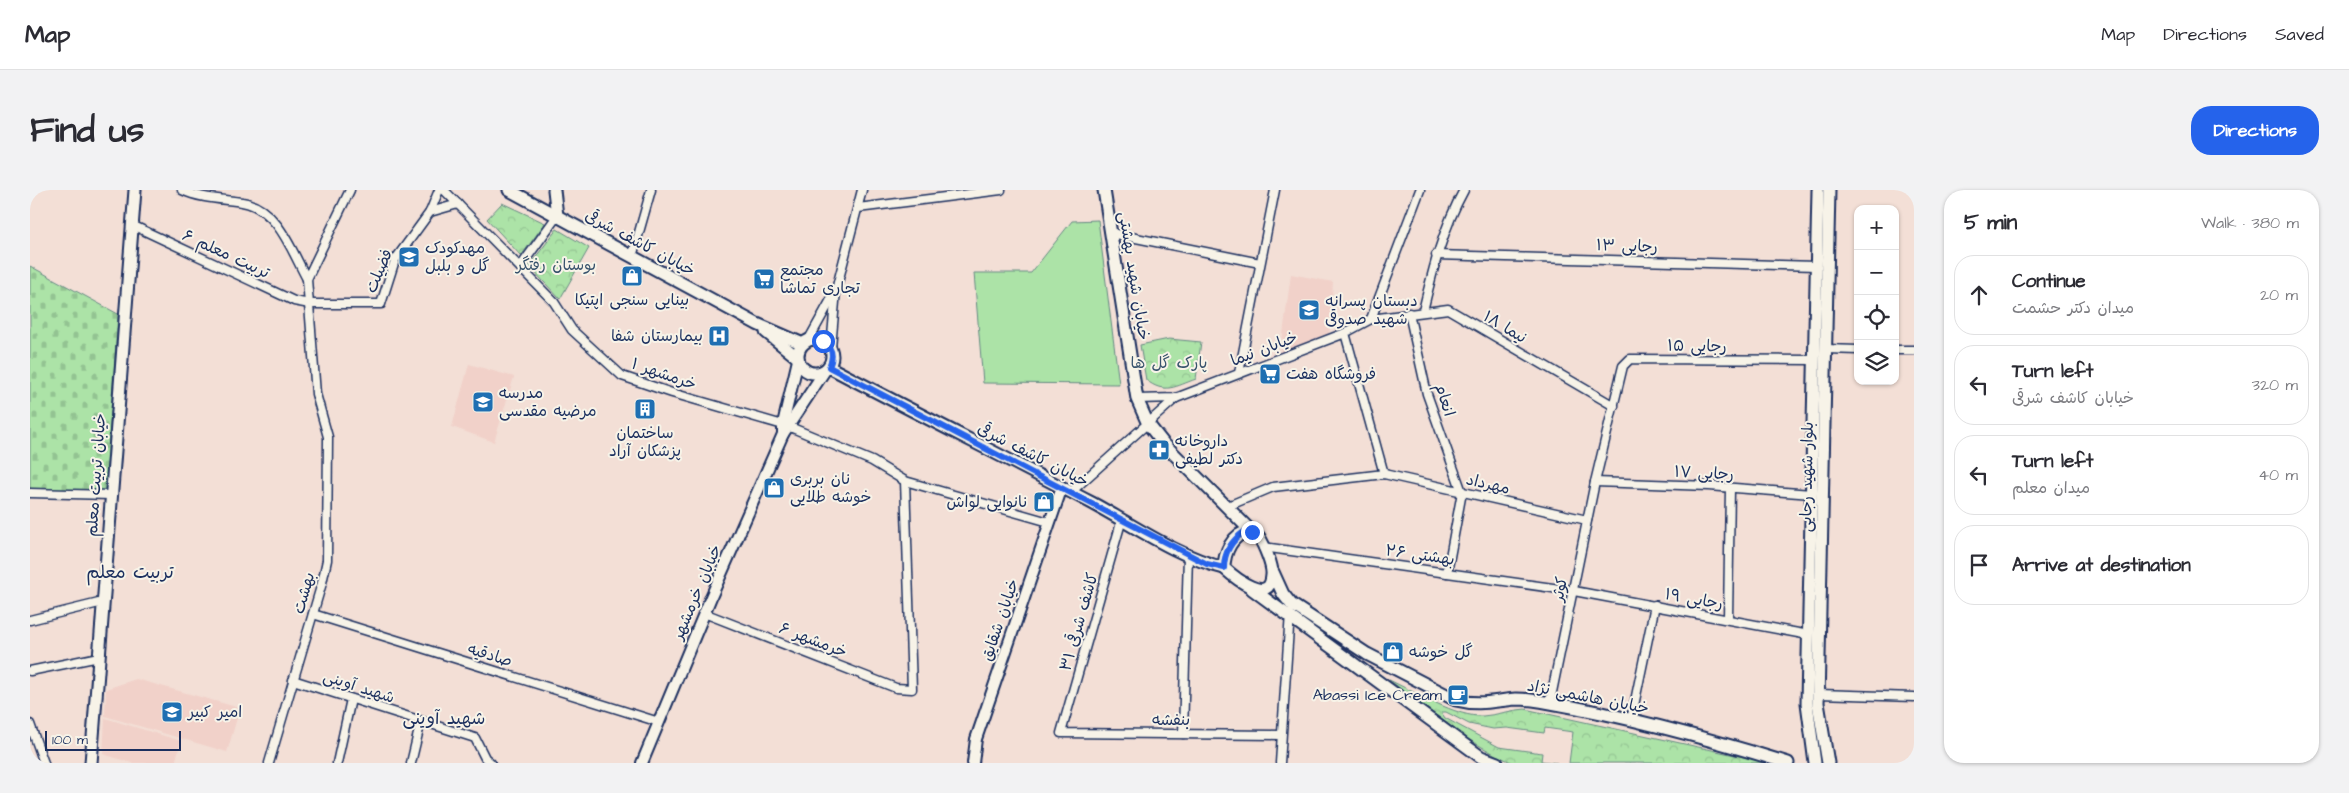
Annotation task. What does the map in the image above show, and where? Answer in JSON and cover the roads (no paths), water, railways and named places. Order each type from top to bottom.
[{"type":"main road","name":"خیابان تربیت معلم","points":[[91,763],[134,190]]},
{"type":"main road","name":"خیابان کاشف شرقی","points":[[509,190],[529,194],[557,216],[757,324]]},
{"type":"main road","points":[[554,190],[557,216]]},
{"type":"main road","name":"خیابان شهید بهشتی","points":[[1104,190],[1137,399],[1148,424],[1163,443],[1252,532]]},
{"type":"main road","name":"بلوار شهید رجایی","points":[[1818,190],[1807,703],[1828,763]]},
{"type":"main road","name":"بلوار شهید رجایی","points":[[1816,763],[1829,190]]},
{"type":"main road","points":[[757,324],[805,342],[823,341],[831,348],[833,354],[827,369],[808,372],[798,359],[757,324]]},
{"type":"main road","points":[[798,359],[800,348],[805,342]]},
{"type":"main road","name":"خیابان کاشف شرقی","points":[[827,369],[1066,489],[1188,555],[1207,564],[1224,568]]},
{"type":"main road","points":[[1252,589],[1260,590],[1267,586],[1273,572],[1259,537],[1252,532],[1244,532],[1224,553],[1224,568],[1252,589],[1290,616],[1480,760],[1497,763]]},
{"type":"main road","name":"خیابان هاشمی نژاد","points":[[1273,572],[1283,594],[1291,604],[1367,654],[1456,700],[1471,704],[1486,704],[1518,699],[1550,702],[1717,742],[1788,763]]},
{"type":"street","points":[[182,190],[193,195],[245,203],[264,212],[276,223],[307,279]]},
{"type":"street","points":[[307,279],[350,190]]},
{"type":"street","name":"فضیلت","points":[[310,304],[381,304],[395,260],[430,212],[439,190]]},
{"type":"street","points":[[444,190],[521,266],[557,216]]},
{"type":"street","points":[[632,257],[651,190]]},
{"type":"street","points":[[831,348],[836,290],[862,190]]},
{"type":"street","points":[[858,208],[1001,190]]},
{"type":"street","points":[[1239,373],[1275,190]]},
{"type":"street","points":[[1371,319],[1420,190]]},
{"type":"street","points":[[1423,311],[1436,255],[1455,206],[1464,190]]},
{"type":"street","points":[[430,212],[458,204]]},
{"type":"street","name":"تربیت معلم ۶","points":[[132,225],[294,302],[310,304]]},
{"type":"street","points":[[1111,233],[1260,263]]},
{"type":"street","name":"رجایی ۱۳","points":[[1436,255],[1816,266]]},
{"type":"street","name":"خرمشهر ۱","points":[[521,266],[554,302],[572,330],[622,376],[785,429],[872,461],[905,481],[1049,522]]},
{"type":"street","name":"بهشت","points":[[269,763],[313,614],[326,560],[328,452],[326,425],[316,394],[307,279]]},
{"type":"street","points":[[805,342],[836,290]]},
{"type":"street","name":"نیما ۱۸","points":[[1371,319],[1448,309],[1614,406]]},
{"type":"street","name":"انعام","points":[[1409,313],[1427,394],[1462,492]]},
{"type":"street","name":"خیابان نیما","points":[[1137,399],[1176,398],[1345,333],[1371,319]]},
{"type":"street","points":[[1345,333],[1384,474]]},
{"type":"street","points":[[1826,349],[1854,350]]},
{"type":"street","points":[[1899,350],[1914,350]]},
{"type":"street","points":[[785,429],[798,359]]},
{"type":"street","name":"رجایی ۱۵","points":[[1595,482],[1623,366],[1630,359],[1814,360]]},
{"type":"street","points":[[785,429],[827,369]]},
{"type":"street","name":"خیابان نیما","points":[[1066,489],[1148,424],[1176,398]]},
{"type":"street","name":"خیابان خرمشهر","points":[[642,763],[704,613],[785,429]]},
{"type":"street","name":"مهرداد","points":[[1228,506],[1273,487],[1384,474],[1587,520]]},
{"type":"street","name":"خرمشهر ۶","points":[[704,613],[896,688],[912,689],[905,481]]},
{"type":"street","name":"رجایی ۱۷","points":[[1595,482],[1812,494]]},
{"type":"street","name":"کوثر","points":[[1550,702],[1595,482]]},
{"type":"street","points":[[1728,619],[1730,488]]},
{"type":"street","name":"خیابان شقایق","points":[[973,763],[976,739],[1049,522],[1066,489]]},
{"type":"street","points":[[1448,573],[1462,492]]},
{"type":"street","points":[[30,493],[111,495]]},
{"type":"street","name":"کاشف شرقی ۳۱","points":[[1061,733],[1122,519]]},
{"type":"street","name":"بهشتی ۲۶","points":[[1263,547],[1574,591]]},
{"type":"street","points":[[1184,734],[1188,555]]},
{"type":"street","name":"رجایی ۱۹","points":[[1574,591],[1809,635]]},
{"type":"street","points":[[30,620],[103,602]]},
{"type":"street","points":[[1280,763],[1291,604]]},
{"type":"street","points":[[1630,720],[1655,606]]},
{"type":"street","name":"صادقیه","points":[[313,614],[659,722]]},
{"type":"street","points":[[30,671],[99,657]]},
{"type":"street","name":"شهید آوینی","points":[[293,680],[475,738],[487,761]]},
{"type":"street","points":[[1819,694],[1914,697]]},
{"type":"street","points":[[337,763],[351,699]]},
{"type":"street","points":[[411,763],[421,721]]},
{"type":"street","points":[[30,724],[44,763]]},
{"type":"street","name":"بنفشه","points":[[1061,733],[1281,735]]},
{"type":"place","name":"مهدکودک گل و بلبل","points":[[409,257]]},
{"type":"place","name":"بینایی سنجی اپتیکا","points":[[632,276]]},
{"type":"place","name":"مجتمع تجاری تماشا","points":[[764,279]]},
{"type":"place","name":"دبستان پسرانه شهید صدوقی","points":[[1309,310]]},
{"type":"place","name":"بیمارستان شفا","points":[[719,336]]},
{"type":"place","name":"فروشگاه هفت","points":[[1270,374]]},
{"type":"place","name":"مدرسه مرضیه مقدسی","points":[[483,402]]},
{"type":"place","name":"ساختمان پزشکان آراد","points":[[645,409]]},
{"type":"place","name":"داروخانه دکتر لطیفی","points":[[1159,450]]},
{"type":"place","name":"نان بربری خوشه طلایی","points":[[774,488]]},
{"type":"place","name":"نانوایی لواش","points":[[1044,502]]},
{"type":"place","name":"گل خوشه","points":[[1393,652]]},
{"type":"place","name":"Abassi Ice Cream","points":[[1458,695]]},
{"type":"place","name":"امیر کبیر","points":[[172,712]]},
{"type":"district","name":"تربیت معلم","points":[[130,572]]},
{"type":"district","name":"شهید آوینی","points":[[444,718]]},
{"type":"park label","name":"بوستان رفتگر","points":[[556,265]]},
{"type":"park label","name":"پارک گل ها","points":[[1169,363]]}]
